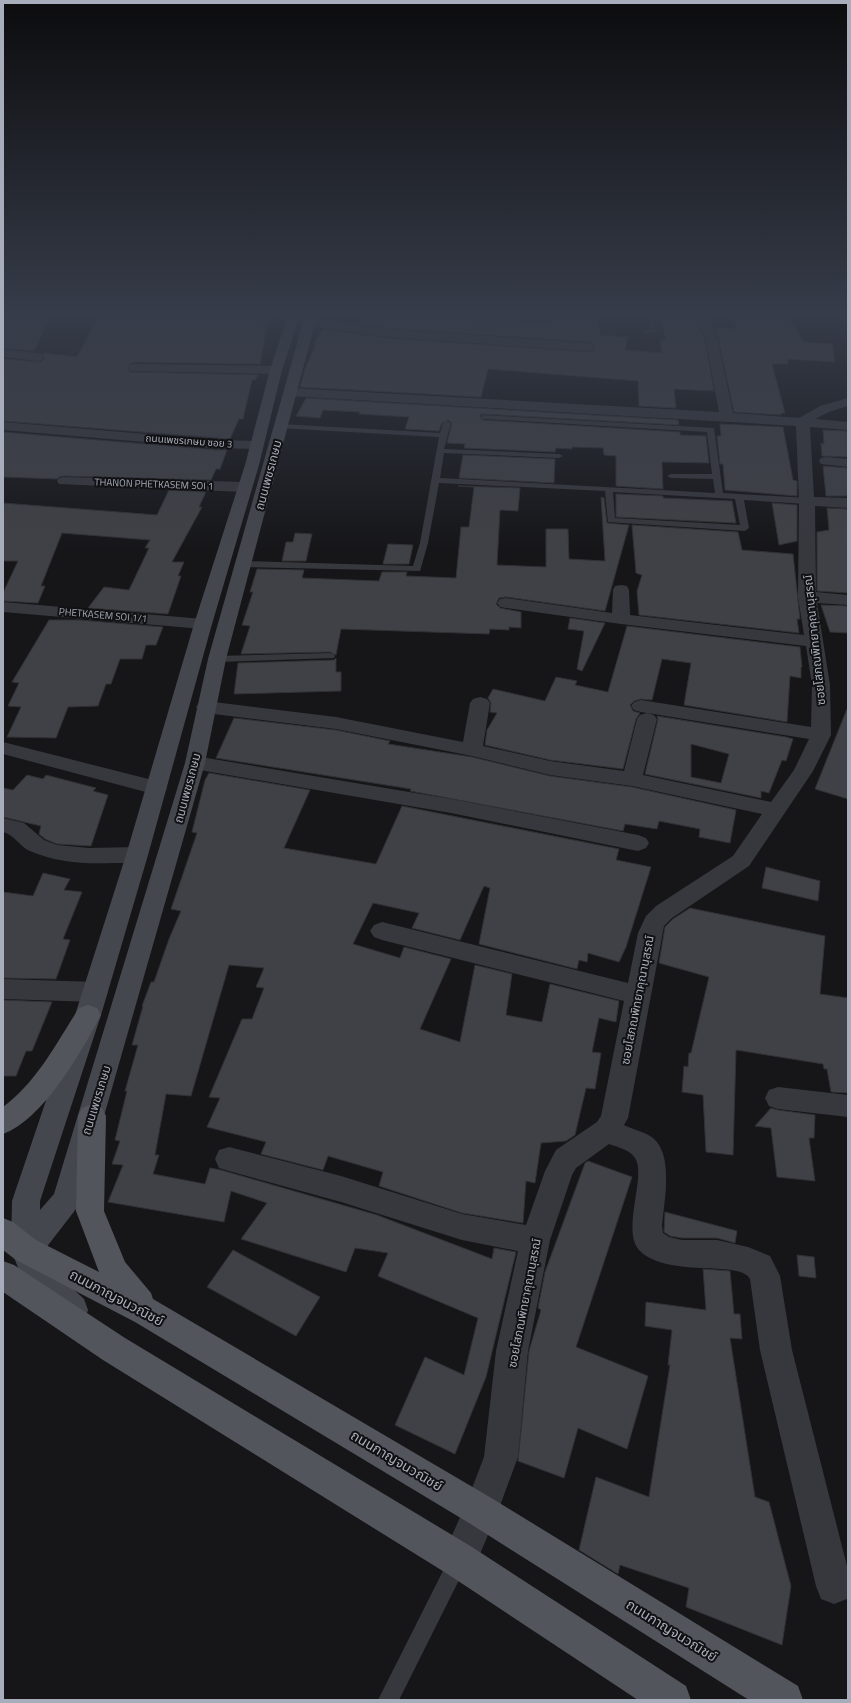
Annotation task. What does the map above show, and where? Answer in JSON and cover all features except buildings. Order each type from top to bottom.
[{"type":"main road","name":"ถนนเพชรเกษม","points":[[11,1243],[66,1200],[92,1116],[195,763],[217,660],[243,564],[261,466],[256,445],[270,391]]},
{"type":"main road","name":"ถนนเพชรเกษม","points":[[11,1243],[92,1004],[157,788],[203,624],[244,488],[261,466],[281,426],[290,392]]},
{"type":"main road","points":[[194,659],[217,660]]},
{"type":"main road","points":[[3,1122],[16,1112],[38,1090],[52,1072],[92,1004]]},
{"type":"main road","points":[[92,1116],[90,1211],[114,1271],[146,1311]]},
{"type":"main road","name":"ถนนเพชรเกษม","points":[[11,1243],[36,1275],[114,1349]]},
{"type":"main road","name":"ถนนกาญจนวณิชย์","points":[[11,1243],[146,1311],[481,1511],[784,1700]]},
{"type":"main road","points":[[3,1275],[114,1349],[459,1560],[672,1700]]},
{"type":"street","points":[[722,391],[727,417]]},
{"type":"street","points":[[290,392],[710,423],[727,417],[848,426]]},
{"type":"street","points":[[803,422],[814,413],[825,407],[848,402]]},
{"type":"street","name":"ซอยโสภณพิทยาคุณานุสรณ์","points":[[459,1560],[481,1511],[501,1457],[512,1352],[535,1240],[564,1161],[607,1130],[612,1124],[616,1112],[637,995],[650,933],[654,922],[664,912],[738,864],[777,810],[810,759],[821,736],[822,692],[807,597],[807,501],[803,422]]},
{"type":"street","name":"ถนนเพชรเกษม ซอย 3","points":[[3,426],[216,444],[256,445]]},
{"type":"street","points":[[826,461],[848,463]]},
{"type":"street","name":"THANON PHETKASEM SOI 1","points":[[64,481],[244,488]]},
{"type":"street","points":[[807,501],[848,504]]},
{"type":"street","points":[[621,590],[621,619]]},
{"type":"street","points":[[807,597],[848,600]]},
{"type":"street","points":[[506,603],[621,619],[815,642]]},
{"type":"street","name":"PHETKASEM SOI 1/1","points":[[3,607],[203,624]]},
{"type":"street","points":[[472,750],[480,703]]},
{"type":"street","points":[[206,707],[336,723],[472,750],[550,768],[632,780],[777,810]]},
{"type":"street","points":[[632,780],[644,712],[821,736]]},
{"type":"street","points":[[3,748],[157,788]]},
{"type":"street","points":[[195,763],[451,806],[638,843]]},
{"type":"street","points":[[3,825],[16,828],[36,845],[55,852],[89,856],[137,855]]},
{"type":"street","points":[[382,931],[637,995]]},
{"type":"street","points":[[3,989],[92,1004]]},
{"type":"street","points":[[778,1098],[848,1106]]},
{"type":"street","points":[[607,1130],[641,1145],[651,1159],[652,1172],[647,1226],[649,1240],[662,1250],[682,1254],[717,1254],[748,1261],[759,1266],[762,1271],[784,1386],[834,1586]]},
{"type":"street","points":[[229,1159],[341,1189],[462,1227],[535,1240]]},
{"type":"lane","points":[[485,417],[710,423],[719,495]]},
{"type":"lane","points":[[243,564],[417,569],[424,543],[443,435],[447,423]]},
{"type":"lane","points":[[281,426],[443,435]]},
{"type":"lane","points":[[440,451],[559,456]]},
{"type":"lane","points":[[671,476],[716,478]]},
{"type":"lane","points":[[435,480],[807,501]]},
{"type":"lane","points":[[609,489],[611,520],[745,528]]},
{"type":"lane","points":[[739,496],[747,539]]},
{"type":"lane","points":[[217,660],[330,656]]},
{"type":"lane","points":[[388,1700],[459,1560]]}]
